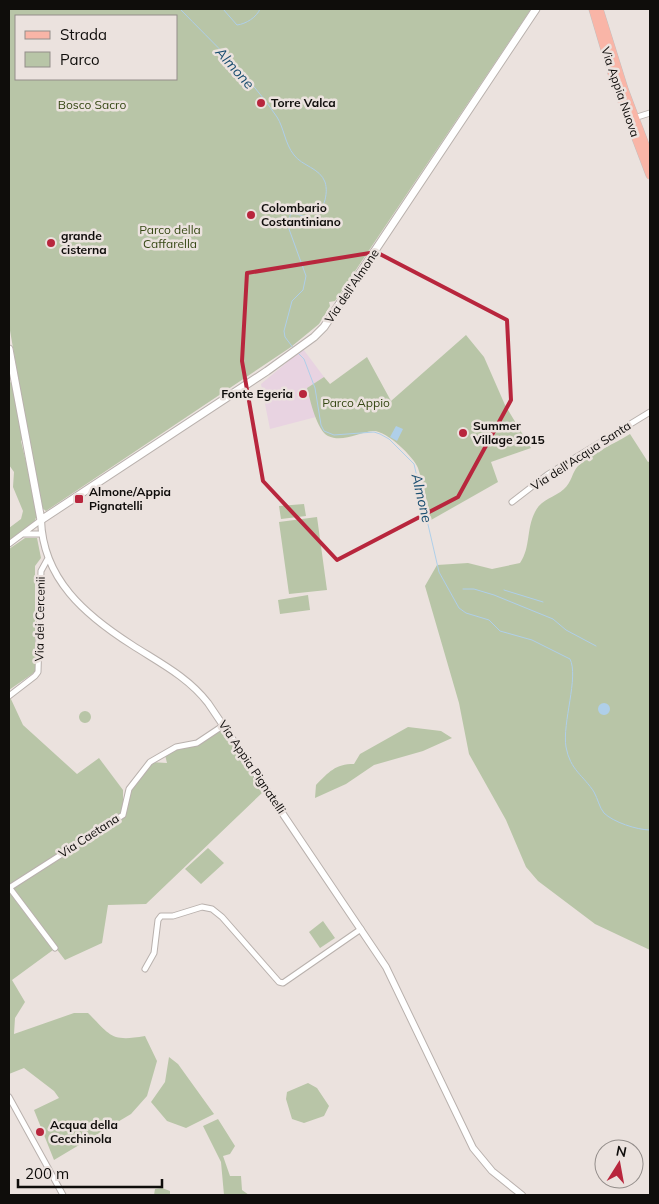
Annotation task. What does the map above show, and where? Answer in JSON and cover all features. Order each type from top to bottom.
[{"type":"main road","name":"Via dell'Almone","points":[[41,520],[314,337],[332,317],[536,9]]},
{"type":"main road","name":"Via Appia Nuova","points":[[593,9],[614,80],[650,175]]},
{"type":"main road","name":"Via Appia Nuova","points":[[599,9],[634,118],[650,158]]},
{"type":"main road","name":"Via Appia Pignatelli","points":[[9,349],[41,520]]},
{"type":"street","points":[[634,118],[650,113]]},
{"type":"street","name":"Via dell'Acqua Santa","points":[[512,502],[547,475],[650,412]]},
{"type":"street","points":[[9,544],[41,520]]},
{"type":"street","name":"Via Appia Pignatelli","points":[[41,520],[47,560],[56,577],[70,595],[130,644],[190,683],[224,725],[396,984],[473,1148],[492,1171],[522,1195]]},
{"type":"street","points":[[24,534],[42,534]]},
{"type":"street","name":"Via dei Cercenii","points":[[9,696],[36,676],[38,672],[41,571],[47,560]]},
{"type":"street","name":"Via Caetana","points":[[9,888],[123,815],[129,789],[152,760],[180,745],[199,742],[224,725]]},
{"type":"street","points":[[9,888],[55,948]]},
{"type":"street","points":[[145,969],[154,953],[158,920],[161,916],[173,916],[194,908],[202,907],[217,912],[279,982],[283,983],[361,929]]},
{"type":"street","points":[[9,1097],[63,1195]]},
{"type":"highlighted area","points":[[376,252],[507,320],[511,400],[458,497],[337,560],[263,481],[242,361],[247,273]]},
{"type":"shaded area","points":[[303,349],[324,377],[307,388],[316,417],[270,429],[261,384]]},
{"type":"green space","name":"Parco della Caffarella","points":[[9,9],[531,9],[335,301],[329,302],[330,306],[319,324],[291,347],[46,511],[41,507],[9,325]]},
{"type":"green space","name":"Summer Village 2015","points":[[466,335],[484,357],[505,405],[531,448],[491,462],[498,482],[431,520],[418,468],[405,451],[392,439],[379,432],[373,431],[339,438],[328,436],[317,422],[307,388],[324,377],[330,384],[367,357],[391,401]]},
{"type":"green space","points":[[9,380],[13,386],[23,439],[21,441],[38,512],[34,523],[9,541],[9,528],[21,519],[23,511],[13,487],[14,472],[9,465]]},
{"type":"green space","points":[[630,434],[648,462],[650,461],[650,950],[595,924],[538,881],[526,867],[506,820],[469,754],[459,703],[425,586],[437,565],[468,563],[492,569],[520,563],[526,551],[532,518],[541,504],[564,489],[576,468],[584,461]]},
{"type":"green space","points":[[304,504],[306,516],[281,519],[279,506]]},
{"type":"green space","points":[[317,517],[327,590],[289,594],[279,522]]},
{"type":"green space","points":[[25,538],[37,538],[41,558],[35,566],[35,672],[9,690],[9,549]]},
{"type":"green space","points":[[308,595],[310,610],[280,614],[278,600]]},
{"type":"green space","points":[[10,697],[23,725],[77,774],[99,758],[123,790],[123,813],[132,784],[150,762],[167,763],[165,755],[181,746],[194,745],[222,728],[263,792],[146,904],[108,905],[102,943],[65,960],[9,887]]},
{"type":"green space","points":[[83,711],[87,711],[91,717],[87,723],[83,723],[79,719],[79,715]]},
{"type":"green space","points":[[408,727],[441,731],[452,738],[423,751],[374,765],[346,784],[315,798],[316,785],[329,773],[342,765],[354,764],[360,754]]},
{"type":"green space","points":[[208,848],[224,863],[201,884],[185,869]]},
{"type":"green space","points":[[9,892],[53,950],[12,980],[25,1002],[15,1018],[14,1034],[74,1013],[88,1013],[112,1035],[125,1038],[145,1036],[157,1061],[147,1096],[131,1114],[54,1160],[34,1110],[59,1098],[54,1091],[24,1068],[9,1074]]},
{"type":"green space","points":[[323,921],[335,938],[320,948],[309,932]]},
{"type":"green space","points":[[169,1057],[178,1064],[214,1114],[186,1128],[167,1121],[151,1102],[165,1082]]},
{"type":"green space","points":[[308,1083],[317,1088],[329,1106],[324,1116],[304,1123],[292,1119],[286,1099],[287,1092]]},
{"type":"green space","points":[[218,1119],[235,1146],[230,1154],[223,1156],[230,1176],[241,1176],[242,1190],[249,1195],[224,1195],[221,1162],[203,1126]]},
{"type":"green space","points":[[162,1188],[170,1191],[170,1195],[154,1195],[155,1189]]},
{"type":"water","points":[[396,426],[403,429],[397,441],[390,437]]},
{"type":"water","points":[[604,703],[610,709],[604,715],[598,709]]},
{"type":"waterway","name":"Almone","points":[[180,9],[255,88],[277,117],[294,155],[319,173],[325,182],[326,197],[317,216],[313,219],[293,213],[290,215],[289,229],[306,276],[303,290],[292,301],[284,331],[285,337],[294,349]]},
{"type":"waterway","points":[[223,9],[237,25],[251,20],[260,9]]},
{"type":"waterway","name":"Almone","points":[[297,352],[304,359],[315,388],[321,425],[324,431],[334,435],[374,432],[380,434],[389,439],[414,464],[439,572],[459,608],[466,613],[489,620],[500,631],[532,640],[570,659],[573,677],[565,737],[568,755],[578,772],[594,792],[604,813],[626,825],[650,830]]},
{"type":"waterway","points":[[463,589],[474,589],[494,595],[553,619],[566,630],[596,646]]},
{"type":"waterway","points":[[504,590],[543,602]]},
{"type":"place","name":"Torre Valca","points":[[261,103]]},
{"type":"place","name":"Colombario Costantiniano","points":[[251,215]]},
{"type":"place","name":"grande cisterna","points":[[51,243]]},
{"type":"place","name":"Fonte Egeria","points":[[303,394]]},
{"type":"place","name":"Summer Village 2015","points":[[463,433]]},
{"type":"place","name":"Almone/Appia Pignatelli","points":[[79,499]]},
{"type":"place","name":"Acqua della Cecchinola","points":[[40,1132]]},
{"type":"park label","name":"Bosco Sacro","points":[[92,105]]},
{"type":"park label","name":"Parco Appio","points":[[356,403]]}]
